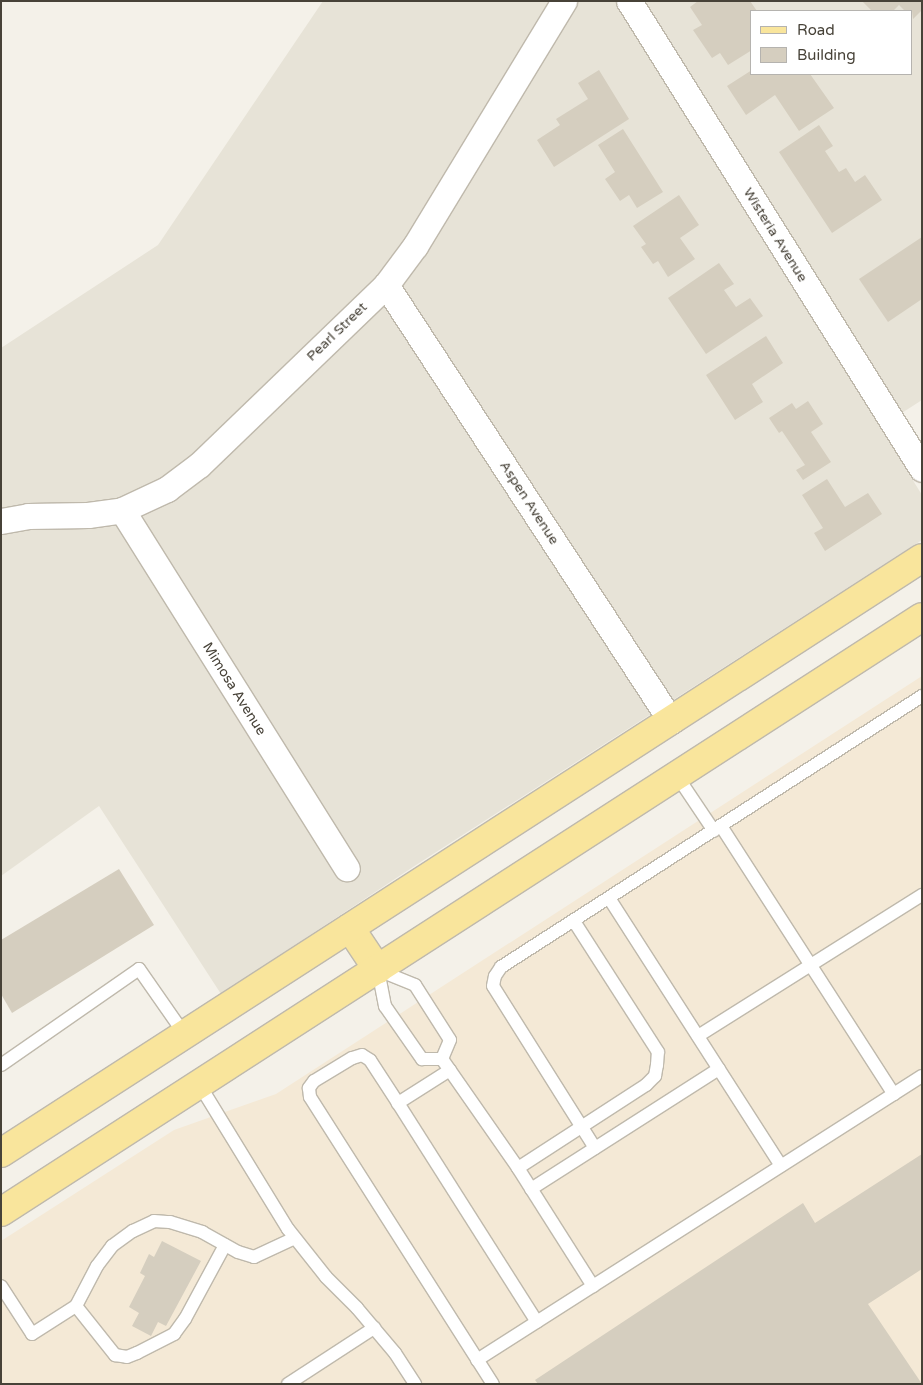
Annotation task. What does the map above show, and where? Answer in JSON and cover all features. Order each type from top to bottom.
[{"type":"main road","points":[[4,1146],[185,1035],[922,558]]},
{"type":"main road","points":[[1,1212],[922,617]]},
{"type":"main road","points":[[350,928],[378,970]]},
{"type":"street","name":"Pearl Street","points":[[1,521],[28,516],[88,515],[122,510],[167,488],[199,465],[386,285],[415,246],[564,1]]},
{"type":"street","name":"Wisteria Avenue","points":[[629,1],[922,469]]},
{"type":"street","name":"Aspen Avenue","points":[[386,285],[671,721]]},
{"type":"street","name":"Mimosa Avenue","points":[[122,510],[347,868]]},
{"type":"lane","points":[[595,1148],[493,986],[495,976],[501,968],[922,696]]},
{"type":"lane","points":[[677,776],[717,828],[811,965],[894,1094]]},
{"type":"lane","points":[[698,1036],[922,895]]},
{"type":"lane","points":[[609,898],[781,1166]]},
{"type":"lane","points":[[518,1168],[646,1085],[655,1076],[658,1052],[574,921]]},
{"type":"lane","points":[[1,1065],[140,969],[185,1035]]},
{"type":"lane","points":[[378,970],[385,1006],[422,1059],[442,1059]]},
{"type":"lane","points":[[378,970],[415,985],[450,1040],[442,1059]]},
{"type":"lane","points":[[493,1384],[310,1097],[309,1088],[314,1081],[352,1058],[362,1055],[370,1060],[537,1322]]},
{"type":"lane","points":[[442,1059],[518,1168],[593,1286]]},
{"type":"lane","points":[[531,1189],[720,1069]]},
{"type":"lane","points":[[398,1103],[450,1070]]},
{"type":"lane","points":[[477,1360],[922,1076]]},
{"type":"lane","points":[[199,1084],[295,1238],[326,1277],[395,1353],[415,1384]]},
{"type":"lane","points":[[1,1286],[32,1334],[76,1306],[97,1266],[112,1246],[132,1231],[154,1221],[170,1222],[202,1232],[225,1245],[254,1256],[295,1238]]},
{"type":"lane","points":[[76,1306],[115,1354],[127,1357],[137,1353],[174,1334],[185,1319],[225,1245]]},
{"type":"lane","points":[[288,1384],[374,1328]]},
{"type":"shaded area","points":[[323,1],[922,1],[922,400],[880,427],[922,495],[922,540],[416,865],[221,994],[99,806],[1,876],[1,348],[158,245]]},
{"type":"shaded area","points":[[922,676],[922,1384],[1,1384],[1,1241],[174,1130],[276,1094]]},
{"type":"building","points":[[698,1],[750,1],[756,10],[750,10],[750,51],[728,65],[720,53],[712,58],[693,30],[702,25],[690,7]]},
{"type":"building","points":[[862,1],[922,1],[922,10],[913,19],[913,10],[904,10],[899,5],[894,10],[871,10]]},
{"type":"building","points":[[599,70],[629,119],[554,167],[537,140],[560,125],[556,119],[588,99],[578,83]]},
{"type":"building","points":[[750,71],[750,75],[811,75],[834,108],[799,131],[775,95],[746,115],[727,86]]},
{"type":"building","points":[[819,125],[833,146],[825,151],[839,172],[846,168],[855,182],[865,175],[882,200],[832,233],[779,152]]},
{"type":"building","points":[[623,129],[663,192],[637,208],[629,195],[620,201],[605,179],[615,172],[598,145]]},
{"type":"building","points":[[679,195],[699,225],[680,238],[695,259],[668,277],[658,261],[653,264],[641,247],[646,244],[633,226]]},
{"type":"building","points":[[922,237],[922,299],[888,322],[859,279]]},
{"type":"building","points":[[719,263],[734,284],[724,290],[736,307],[750,298],[763,316],[706,354],[668,298]]},
{"type":"building","points":[[766,336],[783,363],[752,384],[763,402],[735,420],[706,375]]},
{"type":"building","points":[[808,401],[823,424],[811,432],[831,462],[803,480],[796,470],[805,465],[782,431],[779,433],[769,418],[792,403],[796,409]]},
{"type":"building","points":[[827,479],[845,507],[868,493],[882,514],[825,551],[814,533],[823,528],[802,495]]},
{"type":"building","points":[[119,869],[154,925],[12,1013],[1,994],[1,940]]},
{"type":"building","points":[[922,1154],[922,1269],[868,1304],[922,1384],[538,1384],[535,1380],[803,1203],[815,1223]]},
{"type":"building","points":[[162,1241],[201,1261],[166,1326],[158,1322],[151,1336],[132,1326],[139,1313],[129,1307],[145,1276],[140,1273],[149,1254],[154,1257]]}]
